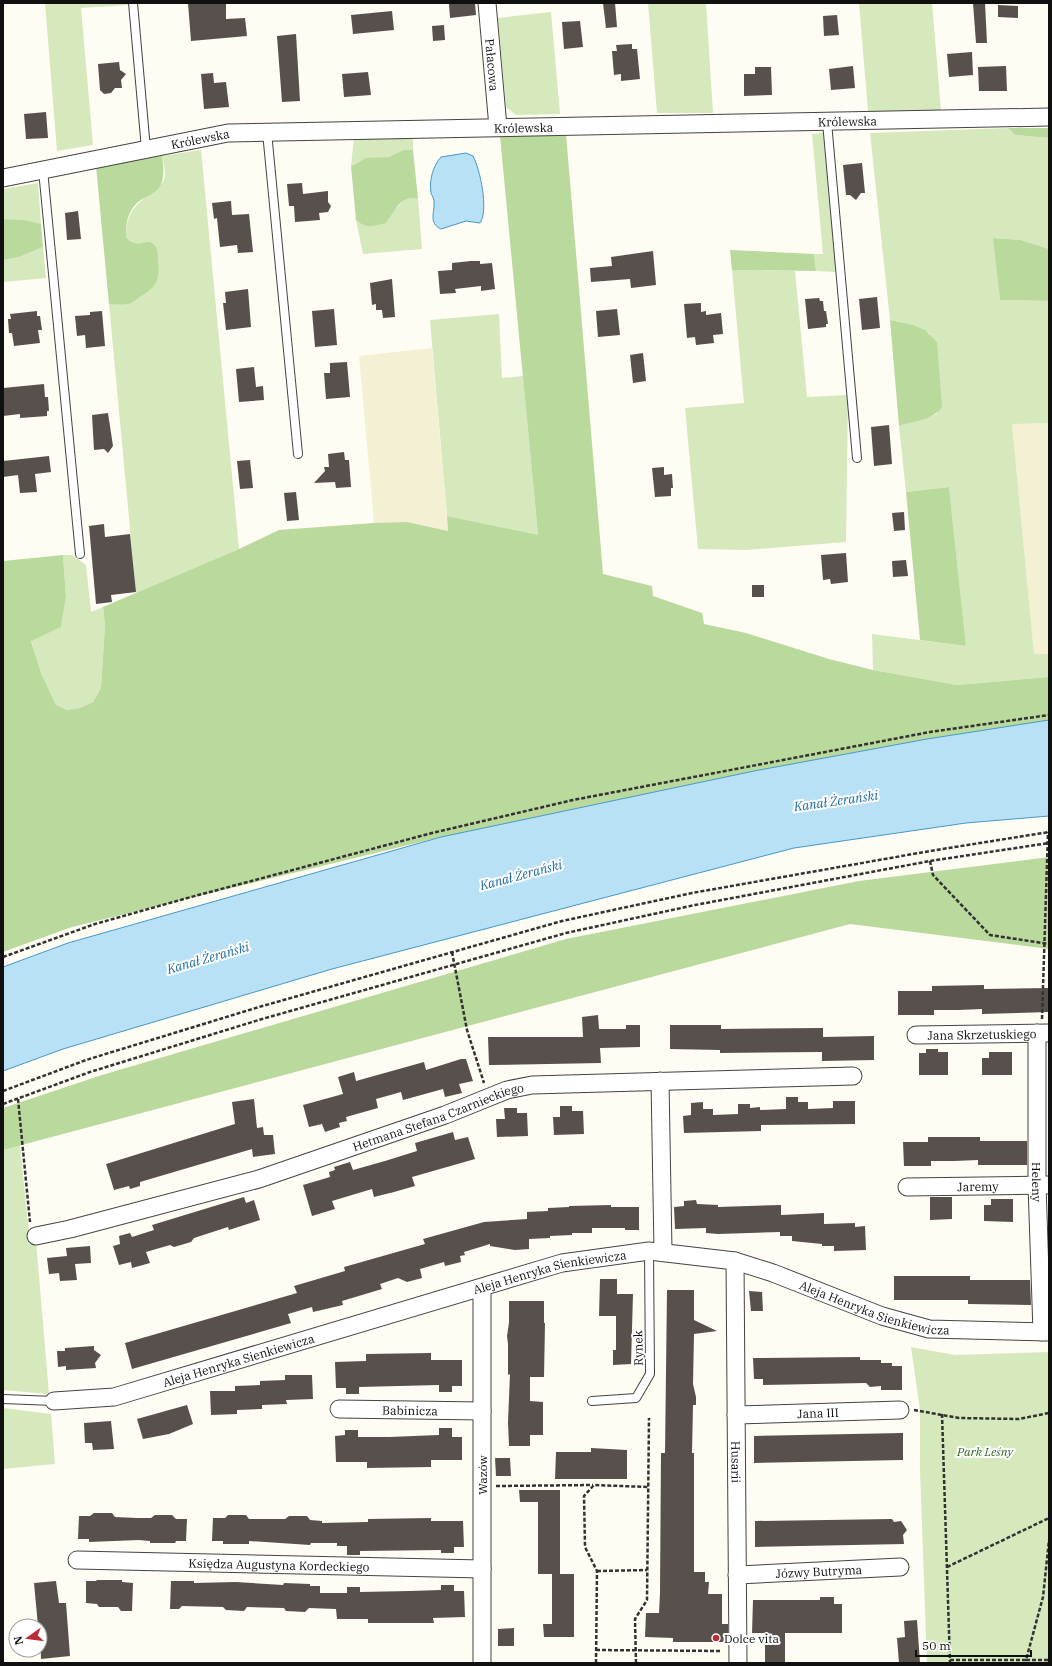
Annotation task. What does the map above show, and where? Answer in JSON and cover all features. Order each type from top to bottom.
[{"type":"street","name":"Pałacowa","points":[[488,3],[498,127]]},
{"type":"street","name":"Królewska","points":[[3,178],[228,133],[1049,117]]},
{"type":"street","name":"Jana Skrzetuskiego","points":[[916,1035],[1043,1033]]},
{"type":"street","name":"Heleny","points":[[1043,1033],[1045,1332]]},
{"type":"street","name":"Hetmana Stefana Czarnieckiego","points":[[36,1236],[70,1229],[259,1179],[445,1115],[507,1090],[532,1085],[853,1076]]},
{"type":"street","points":[[656,1251],[660,1082]]},
{"type":"street","name":"Jaremy","points":[[906,1187],[1043,1185]]},
{"type":"street","name":"Aleja Henryka Sienkiewicza","points":[[54,1401],[114,1397],[562,1264],[656,1251],[735,1261],[773,1273],[882,1316],[914,1326],[944,1330],[1045,1332]]},
{"type":"street","name":"Husarii","points":[[735,1261],[738,1657]]},
{"type":"street","name":"Wazów","points":[[482,1288],[482,1663]]},
{"type":"street","name":"Babinicza","points":[[338,1409],[482,1412]]},
{"type":"street","name":"Jana III","points":[[736,1415],[900,1410]]},
{"type":"street","name":"Księdza Augustyna Kordeckiego","points":[[77,1560],[482,1569]]},
{"type":"street","name":"Józwy Butryma","points":[[737,1575],[900,1567]]},
{"type":"lane","points":[[134,3],[146,149]]},
{"type":"lane","points":[[827,122],[857,458]]},
{"type":"lane","points":[[267,132],[298,454]]},
{"type":"lane","points":[[43,170],[80,554]]},
{"type":"lane","name":"Rynek","points":[[592,1401],[636,1398],[650,1374],[656,1251]]},
{"type":"lane","points":[[3,1399],[54,1401]]},
{"type":"path","points":[[3,957],[95,924],[191,897],[432,833],[573,800],[930,732],[1049,714]]},
{"type":"path","points":[[3,1091],[86,1060],[237,1014],[562,921],[639,904],[855,864],[1048,832],[1043,943],[1043,1033]]},
{"type":"path","points":[[3,1104],[98,1070],[262,1019],[566,933],[634,918],[930,862],[1048,843]]},
{"type":"path","points":[[930,862],[933,875],[990,935],[1049,944]]},
{"type":"path","points":[[452,952],[468,1030],[488,1097]]},
{"type":"path","points":[[18,1099],[31,1236],[36,1236]]},
{"type":"path","points":[[900,1410],[920,1410],[959,1418],[1019,1419],[1049,1413]]},
{"type":"path","points":[[942,1414],[950,1661],[1049,1660]]},
{"type":"path","points":[[636,1663],[635,1619],[646,1600],[649,1418]]},
{"type":"path","points":[[482,1486],[594,1485],[648,1487]]},
{"type":"path","points":[[594,1485],[584,1496],[585,1547],[597,1571],[596,1663]]},
{"type":"path","points":[[947,1567],[1049,1518]]},
{"type":"path","points":[[1026,1660],[1043,1597],[1049,1540]]},
{"type":"path","points":[[597,1571],[647,1570]]},
{"type":"path","points":[[596,1650],[636,1649],[738,1657]]},
{"type":"shaded area","points":[[432,348],[448,531],[407,522],[374,523],[359,356]]},
{"type":"shaded area","points":[[1049,423],[1049,654],[1034,655],[1012,424]]},
{"type":"green space","points":[[45,3],[128,3],[128,5],[81,8],[93,145],[57,151]]},
{"type":"green space","points":[[648,3],[706,3],[713,113],[657,113]]},
{"type":"green space","points":[[859,3],[932,3],[941,111],[868,111]]},
{"type":"green space","points":[[551,12],[560,114],[516,115],[506,107],[498,18]]},
{"type":"green space","points":[[1008,128],[1015,135],[1049,138],[1049,249],[1021,240],[994,238],[1000,300],[1049,301],[1049,423],[1012,424],[1034,654],[1049,654],[1049,677],[957,685],[873,670],[872,634],[966,646],[949,487],[906,492],[899,426],[937,414],[930,334],[913,325],[890,320],[870,133]]},
{"type":"green space","points":[[1008,128],[1049,128],[1049,138],[1015,135]]},
{"type":"green space","points":[[823,133],[836,272],[816,271],[814,254],[823,254],[812,134]]},
{"type":"green space","points":[[566,134],[603,574],[652,586],[653,596],[702,613],[704,624],[746,633],[829,659],[873,670],[957,685],[1049,677],[1049,720],[927,739],[754,771],[441,837],[72,927],[3,952],[3,561],[63,555],[66,597],[61,627],[31,641],[41,673],[56,705],[67,710],[80,708],[93,702],[101,688],[105,625],[103,607],[239,549],[279,530],[407,522],[448,531],[447,516],[538,535],[500,136]]},
{"type":"green space","points":[[354,137],[413,138],[413,150],[403,151],[389,157],[361,161],[351,166]]},
{"type":"green space","points":[[201,150],[239,549],[136,593],[109,304],[128,304],[141,243],[135,244],[126,237],[126,228],[130,215],[137,205],[163,182],[165,173],[162,156]]},
{"type":"green space","points":[[404,150],[413,150],[418,199],[412,198],[402,202],[395,209],[386,223],[366,226],[359,223],[356,220],[351,166],[366,158],[389,157]]},
{"type":"green space","points":[[162,156],[162,182],[158,189],[140,200],[134,206],[128,218],[126,232],[126,237],[135,243],[150,242],[155,245],[158,254],[158,278],[151,289],[131,303],[109,304],[96,166]]},
{"type":"green space","points":[[38,183],[41,224],[25,220],[3,219],[3,189]]},
{"type":"green space","points":[[412,198],[418,199],[422,249],[363,254],[356,220],[362,225],[390,212],[397,208],[403,201]]},
{"type":"green space","points":[[3,219],[25,220],[41,224],[43,247],[19,257],[3,260]]},
{"type":"green space","points":[[993,238],[1021,240],[1049,249],[1049,301],[1000,300]]},
{"type":"green space","points":[[43,247],[46,278],[3,282],[3,260],[19,257]]},
{"type":"green space","points":[[730,250],[814,254],[816,271],[732,270]]},
{"type":"green space","points":[[732,270],[795,271],[807,397],[848,395],[846,542],[746,550],[698,549],[685,408],[744,403]]},
{"type":"green space","points":[[499,314],[502,378],[523,376],[538,536],[447,516],[430,320]]},
{"type":"green space","points":[[890,320],[913,325],[925,330],[937,342],[942,407],[934,415],[923,420],[899,426]]},
{"type":"green space","points":[[949,487],[966,646],[920,640],[906,492]]},
{"type":"green space","points":[[63,555],[72,555],[86,565],[91,612],[103,607],[105,625],[101,688],[93,702],[80,708],[67,710],[56,705],[41,673],[31,640],[61,627],[66,597]]},
{"type":"green space","points":[[1049,857],[1049,949],[850,924],[3,1150],[3,1108],[102,1075],[566,939],[859,881]]},
{"type":"green space","points":[[20,1145],[30,1243],[36,1241],[49,1394],[3,1390],[3,1150]]},
{"type":"green space","name":"Park Leśny","points":[[911,1347],[955,1355],[1049,1352],[1049,1663],[927,1663],[920,1471],[920,1410]]},
{"type":"green space","points":[[3,1408],[51,1414],[55,1464],[3,1469]]},
{"type":"water","points":[[466,153],[473,156],[481,179],[484,200],[483,217],[480,223],[466,221],[441,229],[437,227],[433,220],[434,200],[431,193],[432,174],[441,157]]},
{"type":"water","name":"Kanał Żerański","points":[[1049,720],[1049,816],[966,823],[794,848],[332,969],[63,1049],[3,1071],[3,967],[68,943],[441,837],[754,771],[927,739]]},
{"type":"building","points":[[188,3],[226,3],[226,19],[245,18],[247,36],[191,41]]},
{"type":"building","points":[[475,3],[476,15],[450,18],[449,4]]},
{"type":"building","points":[[603,3],[615,3],[617,27],[606,28]]},
{"type":"building","points":[[973,3],[985,3],[987,43],[976,43]]},
{"type":"building","points":[[998,5],[1018,6],[1018,18],[998,17]]},
{"type":"building","points":[[392,11],[394,30],[353,34],[351,15]]},
{"type":"building","points":[[837,15],[839,35],[824,36],[823,16]]},
{"type":"building","points":[[580,21],[583,47],[564,49],[562,22]]},
{"type":"building","points":[[444,25],[445,40],[433,41],[432,26]]},
{"type":"building","points":[[296,34],[300,101],[282,102],[277,36]]},
{"type":"building","points":[[632,44],[632,49],[637,49],[640,79],[621,81],[621,74],[614,75],[612,51],[617,51],[616,45]]},
{"type":"building","points":[[972,52],[973,75],[949,77],[947,54]]},
{"type":"building","points":[[119,62],[120,70],[126,74],[121,80],[122,88],[115,88],[111,93],[104,94],[100,90],[98,64]]},
{"type":"building","points":[[853,66],[855,88],[831,90],[829,69]]},
{"type":"building","points":[[1006,66],[1007,91],[979,91],[978,67]]},
{"type":"building","points":[[755,67],[771,67],[772,95],[744,96],[744,74],[755,74]]},
{"type":"building","points":[[368,72],[371,95],[344,97],[342,74]]},
{"type":"building","points":[[213,73],[214,83],[226,82],[229,107],[204,109],[201,74]]},
{"type":"building","points":[[46,112],[48,138],[26,139],[24,114]]},
{"type":"building","points":[[862,163],[865,193],[861,193],[856,200],[850,195],[846,195],[843,165]]},
{"type":"building","points":[[302,183],[303,194],[328,191],[328,202],[331,206],[328,212],[319,213],[320,220],[295,222],[294,206],[289,206],[287,184]]},
{"type":"building","points":[[231,201],[232,215],[249,214],[253,252],[238,253],[237,245],[220,247],[217,218],[214,219],[212,203]]},
{"type":"building","points":[[78,211],[81,239],[67,240],[65,213]]},
{"type":"building","points":[[653,251],[656,285],[631,288],[630,279],[591,282],[590,268],[612,266],[611,257]]},
{"type":"building","points":[[480,261],[480,264],[492,263],[495,289],[481,291],[481,286],[455,289],[456,293],[440,294],[438,271],[452,270],[452,263]]},
{"type":"building","points":[[392,279],[395,317],[383,318],[382,310],[376,310],[376,304],[372,305],[370,283]]},
{"type":"building","points":[[248,289],[251,327],[226,330],[223,303],[226,303],[225,292]]},
{"type":"building","points":[[877,297],[880,328],[862,330],[859,299]]},
{"type":"building","points":[[819,298],[820,301],[823,301],[828,324],[826,324],[826,327],[808,329],[805,299]]},
{"type":"building","points":[[701,303],[701,312],[706,311],[706,315],[721,313],[723,334],[713,335],[714,343],[696,345],[695,337],[687,338],[684,304]]},
{"type":"building","points":[[334,309],[337,345],[315,347],[312,311]]},
{"type":"building","points":[[617,309],[620,335],[598,337],[596,311]]},
{"type":"building","points":[[37,311],[37,316],[40,316],[42,330],[38,330],[40,343],[14,346],[12,333],[9,333],[8,319],[11,319],[10,314]]},
{"type":"building","points":[[102,311],[105,346],[86,348],[85,335],[77,336],[75,316],[90,315],[90,312]]},
{"type":"building","points":[[643,353],[646,381],[633,383],[630,355]]},
{"type":"building","points":[[347,362],[350,397],[326,399],[324,373],[330,373],[330,363]]},
{"type":"building","points":[[254,367],[256,387],[263,386],[264,400],[239,402],[236,369]]},
{"type":"building","points":[[44,384],[45,397],[48,397],[49,411],[47,411],[47,416],[20,418],[20,414],[3,416],[3,388]]},
{"type":"building","points":[[108,413],[113,446],[108,453],[104,449],[94,450],[92,415]]},
{"type":"building","points":[[889,425],[892,464],[874,466],[871,427]]},
{"type":"building","points":[[344,452],[345,460],[349,460],[351,487],[336,488],[335,482],[314,483],[325,471],[324,467],[329,467],[328,454]]},
{"type":"building","points":[[49,456],[51,472],[35,474],[37,492],[20,493],[18,475],[3,477],[3,461]]},
{"type":"building","points":[[250,460],[253,488],[240,489],[237,461]]},
{"type":"building","points":[[664,467],[664,475],[672,474],[673,488],[671,488],[671,496],[655,497],[652,468]]},
{"type":"building","points":[[296,492],[299,520],[287,521],[284,493]]},
{"type":"building","points":[[904,512],[905,530],[894,531],[892,513]]},
{"type":"building","points":[[104,524],[105,537],[130,534],[136,592],[111,595],[112,602],[96,604],[89,526]]},
{"type":"building","points":[[846,553],[848,582],[831,584],[830,579],[823,580],[821,555]]},
{"type":"building","points":[[906,560],[908,576],[893,577],[892,561]]},
{"type":"building","points":[[752,585],[764,585],[764,597],[752,597]]},
{"type":"building","points":[[984,985],[984,989],[1049,988],[1049,1012],[982,1014],[982,1009],[934,1010],[934,1015],[898,1015],[898,991],[932,991],[932,986]]},
{"type":"building","points":[[598,1015],[599,1029],[626,1029],[626,1025],[640,1025],[640,1047],[600,1048],[601,1063],[489,1065],[488,1037],[583,1037],[582,1017]]},
{"type":"building","points":[[670,1025],[721,1025],[721,1029],[823,1028],[823,1037],[874,1036],[874,1060],[822,1061],[822,1052],[720,1053],[720,1050],[670,1049]]},
{"type":"building","points":[[926,1049],[938,1049],[938,1052],[948,1052],[948,1075],[919,1075],[919,1053],[926,1053]]},
{"type":"building","points":[[989,1052],[1012,1052],[1012,1075],[982,1075],[982,1058],[989,1058]]},
{"type":"building","points":[[461,1059],[466,1059],[473,1081],[459,1084],[462,1093],[445,1097],[443,1089],[403,1100],[401,1092],[376,1099],[378,1108],[346,1117],[347,1121],[339,1123],[340,1127],[325,1132],[322,1124],[309,1127],[303,1105],[343,1094],[338,1077],[354,1072],[356,1081],[424,1062],[426,1070]]},
{"type":"building","points":[[786,1097],[798,1097],[798,1102],[808,1102],[808,1109],[833,1108],[833,1101],[855,1101],[855,1124],[761,1125],[761,1131],[684,1133],[683,1116],[691,1115],[691,1103],[703,1102],[703,1109],[713,1109],[713,1115],[738,1114],[738,1104],[750,1104],[750,1108],[760,1107],[760,1110],[786,1109]]},
{"type":"building","points":[[254,1099],[257,1128],[263,1127],[264,1135],[273,1135],[275,1154],[253,1157],[252,1149],[140,1182],[140,1186],[130,1189],[129,1186],[114,1190],[106,1164],[235,1124],[232,1102]]},
{"type":"building","points":[[560,1106],[572,1106],[572,1111],[583,1111],[584,1134],[554,1135],[553,1117],[560,1117]]},
{"type":"building","points":[[504,1108],[517,1108],[517,1113],[527,1113],[528,1136],[497,1137],[496,1119],[505,1119]]},
{"type":"building","points":[[453,1132],[455,1140],[468,1137],[475,1159],[412,1177],[415,1186],[374,1197],[372,1189],[332,1201],[335,1209],[312,1216],[303,1185],[330,1177],[329,1172],[335,1170],[334,1167],[350,1162],[353,1170],[385,1161],[417,1151],[415,1143]]},
{"type":"building","points":[[928,1137],[980,1137],[980,1141],[1027,1141],[1027,1165],[978,1165],[978,1160],[931,1161],[931,1166],[904,1166],[903,1142],[928,1142]]},
{"type":"building","points":[[244,1197],[246,1203],[254,1200],[260,1220],[229,1230],[228,1227],[194,1238],[191,1242],[174,1247],[170,1245],[146,1252],[150,1263],[132,1268],[131,1262],[119,1265],[113,1246],[120,1244],[119,1236],[130,1233],[132,1237],[154,1230],[152,1225]]},
{"type":"building","points":[[930,1197],[952,1197],[952,1219],[930,1220]]},
{"type":"building","points":[[991,1199],[1013,1199],[1013,1222],[984,1221],[984,1205],[991,1205]]},
{"type":"building","points":[[696,1200],[697,1204],[718,1205],[718,1207],[781,1205],[781,1215],[824,1213],[824,1224],[855,1223],[855,1227],[865,1226],[866,1250],[834,1251],[834,1246],[822,1246],[822,1244],[792,1241],[792,1236],[780,1236],[780,1232],[718,1234],[706,1233],[706,1228],[675,1229],[674,1207],[684,1206],[684,1201]]},
{"type":"building","points":[[611,1205],[611,1207],[639,1207],[639,1230],[625,1230],[625,1228],[592,1228],[592,1233],[572,1233],[572,1235],[529,1239],[529,1249],[515,1250],[490,1246],[490,1244],[464,1252],[465,1255],[460,1256],[461,1262],[445,1266],[444,1262],[420,1269],[422,1278],[407,1282],[398,1278],[380,1284],[382,1289],[342,1301],[343,1305],[313,1312],[312,1307],[288,1314],[291,1323],[132,1369],[125,1343],[297,1293],[294,1286],[345,1271],[344,1267],[425,1244],[423,1239],[484,1222],[527,1219],[527,1212],[548,1211],[548,1208]]},
{"type":"building","points":[[90,1246],[91,1263],[75,1264],[77,1280],[60,1281],[59,1273],[49,1274],[47,1258],[67,1256],[66,1248]]},
{"type":"building","points":[[894,1276],[970,1276],[970,1280],[1030,1280],[1031,1305],[968,1304],[968,1300],[894,1300]]},
{"type":"building","points":[[600,1279],[617,1279],[617,1294],[633,1294],[631,1364],[613,1365],[613,1350],[616,1350],[616,1316],[599,1316]]},
{"type":"building","points":[[667,1290],[694,1290],[694,1320],[717,1331],[694,1334],[693,1384],[696,1405],[693,1405],[692,1453],[694,1453],[694,1572],[705,1572],[705,1582],[709,1582],[708,1594],[722,1594],[722,1624],[728,1624],[728,1642],[673,1642],[673,1638],[645,1637],[646,1613],[659,1613],[661,1453],[665,1453]]},
{"type":"building","points":[[749,1291],[762,1292],[763,1311],[751,1311]]},
{"type":"building","points":[[509,1301],[544,1301],[544,1377],[530,1377],[530,1401],[543,1402],[543,1435],[530,1435],[530,1446],[509,1446],[508,1422],[510,1374],[508,1375],[507,1336],[509,1323]]},
{"type":"building","points":[[94,1346],[94,1350],[101,1355],[95,1363],[96,1368],[66,1370],[66,1366],[58,1367],[57,1351],[65,1351],[65,1348]]},
{"type":"building","points":[[431,1353],[431,1360],[462,1360],[462,1386],[452,1386],[452,1392],[439,1392],[439,1385],[359,1387],[359,1394],[346,1394],[346,1388],[336,1388],[335,1362],[366,1361],[366,1354]]},
{"type":"building","points":[[860,1357],[860,1360],[881,1360],[881,1363],[892,1363],[892,1366],[902,1366],[902,1390],[881,1390],[881,1386],[870,1387],[866,1383],[763,1385],[763,1379],[754,1379],[753,1358]]},
{"type":"building","points":[[285,1375],[312,1375],[313,1399],[286,1400],[287,1404],[262,1405],[262,1409],[237,1410],[237,1414],[211,1415],[210,1391],[235,1391],[235,1386],[260,1385],[260,1381],[285,1380]]},
{"type":"building","points":[[187,1405],[193,1424],[169,1434],[143,1439],[137,1419]]},
{"type":"building","points":[[111,1421],[114,1449],[93,1450],[92,1443],[85,1443],[84,1423]]},
{"type":"building","points":[[439,1428],[452,1428],[452,1437],[462,1437],[462,1460],[431,1460],[431,1467],[367,1468],[367,1462],[336,1462],[335,1436],[345,1435],[345,1430],[358,1430],[358,1437],[389,1437],[439,1435]]},
{"type":"building","points":[[903,1433],[903,1460],[754,1463],[754,1436]]},
{"type":"building","points":[[591,1448],[627,1450],[627,1479],[555,1479],[556,1452],[591,1452]]},
{"type":"building","points":[[495,1458],[510,1458],[511,1476],[496,1476]]},
{"type":"building","points":[[519,1490],[560,1490],[560,1574],[538,1574],[538,1502],[520,1502]]},
{"type":"building","points":[[94,1513],[112,1513],[115,1517],[137,1518],[151,1518],[155,1515],[172,1515],[176,1519],[187,1519],[186,1541],[176,1541],[175,1543],[150,1543],[150,1541],[139,1540],[89,1542],[89,1539],[78,1539],[79,1516],[90,1516]]},
{"type":"building","points":[[228,1515],[246,1515],[249,1519],[285,1519],[289,1516],[307,1516],[310,1520],[322,1521],[322,1523],[368,1522],[368,1519],[431,1518],[431,1521],[463,1521],[464,1547],[454,1547],[454,1553],[441,1553],[441,1550],[360,1551],[360,1555],[347,1555],[347,1546],[337,1546],[337,1543],[311,1543],[310,1545],[249,1541],[249,1544],[223,1544],[223,1541],[212,1541],[213,1518],[225,1518]]},
{"type":"building","points":[[892,1519],[894,1522],[901,1521],[907,1530],[903,1535],[904,1544],[755,1547],[755,1521]]},
{"type":"building","points":[[552,1574],[574,1574],[574,1637],[544,1637],[543,1624],[552,1624]]},
{"type":"building","points":[[122,1580],[122,1582],[133,1583],[132,1611],[121,1611],[118,1607],[99,1607],[97,1604],[86,1603],[86,1581]]},
{"type":"building","points":[[56,1581],[59,1603],[66,1603],[70,1656],[41,1659],[48,1658],[48,1618],[37,1618],[34,1583]]},
{"type":"building","points":[[171,1581],[194,1581],[194,1583],[236,1582],[283,1585],[284,1583],[310,1584],[310,1586],[320,1586],[320,1593],[347,1593],[347,1587],[360,1587],[360,1592],[441,1590],[441,1585],[454,1585],[454,1591],[464,1591],[465,1617],[433,1618],[434,1623],[368,1623],[368,1619],[337,1619],[336,1609],[309,1608],[305,1612],[286,1611],[284,1608],[247,1607],[244,1611],[226,1610],[223,1607],[182,1606],[179,1609],[170,1609]]},
{"type":"building","points":[[820,1597],[834,1597],[834,1604],[842,1604],[842,1633],[785,1633],[785,1663],[765,1663],[765,1633],[752,1633],[753,1600],[820,1600]]},
{"type":"building","points":[[917,1620],[920,1663],[899,1663],[897,1638],[905,1637],[904,1621]]},
{"type":"building","points":[[514,1628],[514,1646],[498,1646],[498,1629]]},
{"type":"place","name":"Dolce vita","points":[[716,1638]]}]
